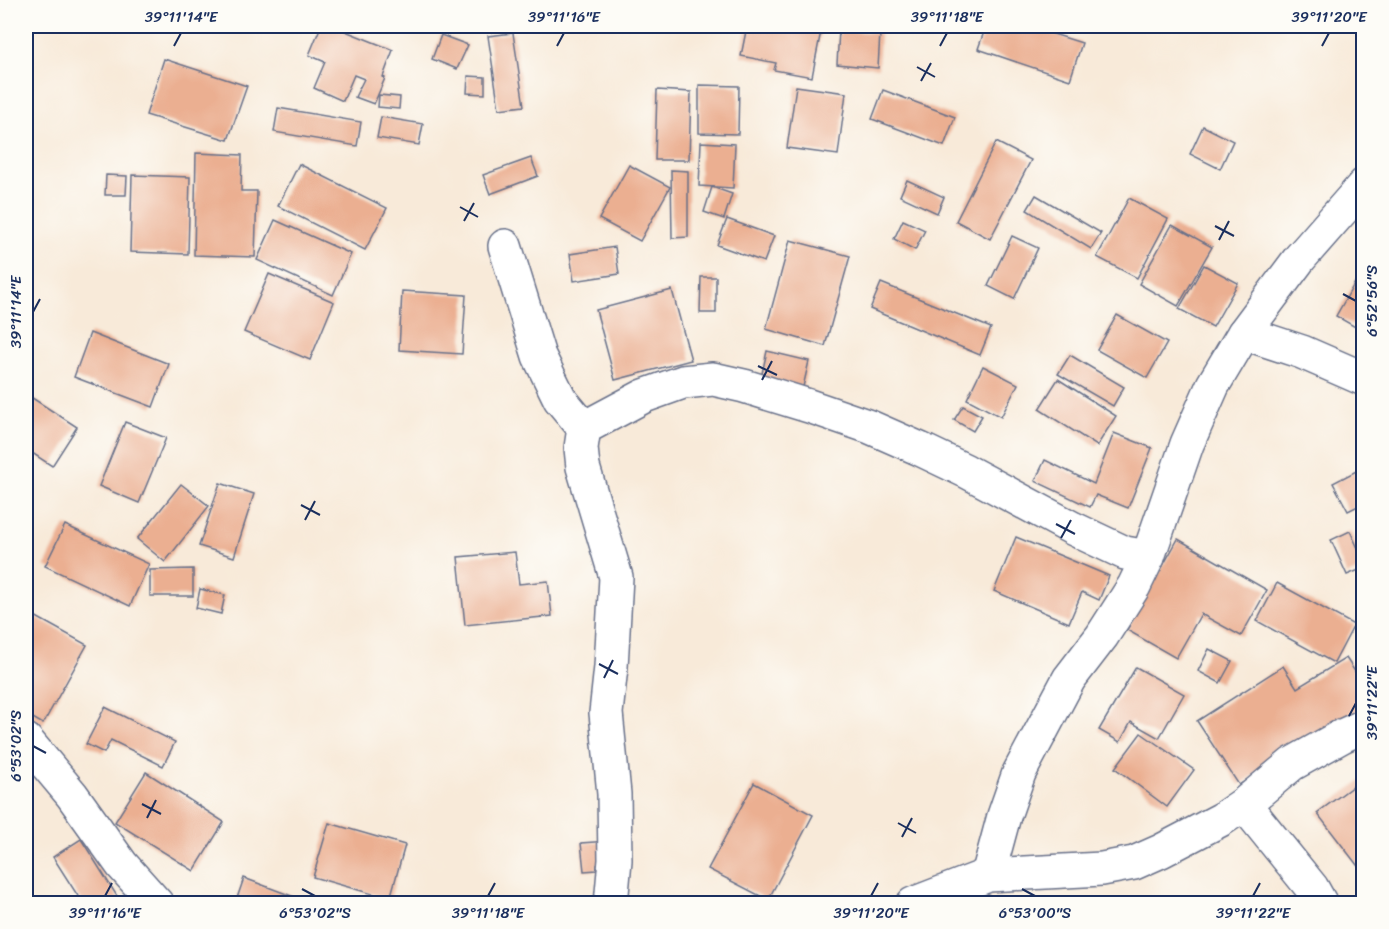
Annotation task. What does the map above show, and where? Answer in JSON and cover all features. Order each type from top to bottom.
[{"type":"street","points":[[988,875],[1004,816],[1019,773],[1069,679],[1134,586],[1148,557],[1187,444],[1213,385],[1244,333],[1300,258],[1364,185]]},
{"type":"street","points":[[505,246],[539,356],[560,399],[584,428],[581,448],[583,467],[616,578],[606,713],[614,794],[615,860],[610,903]]},
{"type":"street","points":[[1244,333],[1302,352],[1364,379]]},
{"type":"street","points":[[584,428],[644,396],[683,382],[713,379],[723,381],[809,406],[870,427],[947,462],[1072,528],[1125,553],[1148,557]]},
{"type":"street","points":[[913,903],[988,875],[1102,869],[1134,862],[1161,852],[1222,819],[1292,764],[1364,726]]},
{"type":"street","points":[[26,740],[72,795],[122,865],[157,903]]},
{"type":"street","points":[[1244,804],[1321,903]]},
{"type":"building","points":[[321,26],[333,26],[393,50],[374,104],[355,97],[364,79],[354,75],[343,101],[314,88],[325,62],[309,55]]},
{"type":"building","points":[[747,26],[822,26],[812,77],[774,70],[776,63],[741,56]]},
{"type":"building","points":[[986,26],[1028,26],[1082,43],[1070,80],[978,49]]},
{"type":"building","points":[[839,30],[880,33],[878,68],[837,64]]},
{"type":"building","points":[[513,33],[524,106],[499,109],[488,36]]},
{"type":"building","points":[[441,35],[468,45],[457,69],[432,59]]},
{"type":"building","points":[[164,59],[247,86],[228,140],[146,115]]},
{"type":"building","points":[[468,76],[485,77],[485,94],[467,93]]},
{"type":"building","points":[[699,85],[739,86],[738,134],[699,133]]},
{"type":"building","points":[[796,86],[846,93],[838,155],[787,148]]},
{"type":"building","points":[[657,90],[691,92],[689,160],[655,160]]},
{"type":"building","points":[[883,90],[955,117],[944,146],[872,119]]},
{"type":"building","points":[[379,95],[400,97],[399,109],[378,107]]},
{"type":"building","points":[[278,108],[361,122],[357,146],[274,132]]},
{"type":"building","points":[[381,117],[423,124],[419,145],[377,138]]},
{"type":"building","points":[[1203,126],[1233,141],[1220,169],[1190,154]]},
{"type":"building","points":[[701,142],[735,144],[733,188],[699,186]]},
{"type":"building","points":[[996,142],[1031,160],[990,239],[956,221]]},
{"type":"building","points":[[196,153],[242,155],[241,191],[257,191],[255,257],[194,255]]},
{"type":"building","points":[[531,158],[538,176],[490,194],[483,175]]},
{"type":"building","points":[[299,164],[387,208],[365,250],[278,206]]},
{"type":"building","points":[[629,165],[670,187],[640,241],[599,219]]},
{"type":"building","points":[[671,170],[688,171],[688,237],[672,238]]},
{"type":"building","points":[[106,175],[127,176],[126,195],[105,195]]},
{"type":"building","points":[[132,175],[190,177],[188,254],[130,252]]},
{"type":"building","points":[[907,180],[944,197],[937,213],[900,196]]},
{"type":"building","points":[[712,187],[732,194],[724,219],[704,212]]},
{"type":"building","points":[[1036,195],[1101,233],[1091,249],[1027,210]]},
{"type":"building","points":[[1129,198],[1168,219],[1137,278],[1097,257]]},
{"type":"building","points":[[727,219],[774,236],[764,262],[717,245]]},
{"type":"building","points":[[275,220],[351,254],[333,295],[257,260]]},
{"type":"building","points":[[903,220],[925,230],[915,250],[894,239]]},
{"type":"building","points":[[1172,225],[1212,247],[1178,306],[1139,284]]},
{"type":"building","points":[[1012,236],[1038,248],[1014,299],[988,286]]},
{"type":"building","points":[[790,240],[850,256],[825,346],[766,329]]},
{"type":"building","points":[[615,247],[619,274],[574,281],[570,254]]},
{"type":"building","points":[[1204,265],[1238,283],[1213,327],[1179,309]]},
{"type":"building","points":[[1361,272],[1364,274],[1364,332],[1336,316]]},
{"type":"building","points":[[269,274],[334,302],[310,360],[244,332]]},
{"type":"building","points":[[701,277],[716,277],[716,313],[700,313]]},
{"type":"building","points":[[881,283],[991,328],[980,355],[870,309]]},
{"type":"building","points":[[672,290],[691,360],[615,380],[596,310]]},
{"type":"building","points":[[402,291],[466,295],[462,354],[399,350]]},
{"type":"building","points":[[1117,315],[1167,343],[1147,378],[1097,350]]},
{"type":"building","points":[[90,333],[169,364],[153,407],[74,377]]},
{"type":"building","points":[[767,351],[809,361],[803,387],[761,378]]},
{"type":"building","points":[[1070,355],[1124,387],[1113,406],[1058,374]]},
{"type":"building","points":[[983,366],[1018,384],[1001,417],[967,399]]},
{"type":"building","points":[[1058,379],[1116,416],[1097,446],[1039,409]]},
{"type":"building","points":[[26,394],[77,427],[52,466],[26,449]]},
{"type":"building","points":[[963,406],[982,416],[973,431],[954,420]]},
{"type":"building","points":[[125,422],[166,438],[139,503],[99,486]]},
{"type":"building","points":[[1114,433],[1152,448],[1128,508],[1096,495],[1090,507],[1035,481],[1045,460],[1094,484]]},
{"type":"building","points":[[1364,467],[1364,503],[1348,511],[1333,483]]},
{"type":"building","points":[[220,483],[254,494],[234,557],[199,546]]},
{"type":"building","points":[[181,484],[209,506],[165,562],[137,539]]},
{"type":"building","points":[[65,525],[149,564],[130,606],[45,566]]},
{"type":"building","points":[[1350,531],[1364,561],[1364,568],[1347,575],[1331,540]]},
{"type":"building","points":[[1016,537],[1109,576],[1099,600],[1082,592],[1069,623],[994,591]]},
{"type":"building","points":[[1178,539],[1267,590],[1241,636],[1201,614],[1176,658],[1127,630]]},
{"type":"building","points":[[515,552],[519,584],[548,581],[552,616],[465,625],[458,557]]},
{"type":"building","points":[[193,569],[193,596],[150,596],[150,570]]},
{"type":"building","points":[[1277,583],[1354,625],[1334,663],[1257,621]]},
{"type":"building","points":[[200,589],[225,595],[221,614],[196,608]]},
{"type":"building","points":[[31,614],[87,645],[43,724],[26,714],[26,624]]},
{"type":"building","points":[[1209,649],[1232,661],[1220,683],[1198,671]]},
{"type":"building","points":[[1346,658],[1364,685],[1364,706],[1239,785],[1197,721],[1283,666],[1297,688]]},
{"type":"building","points":[[1136,667],[1184,694],[1159,738],[1131,722],[1120,742],[1099,730]]},
{"type":"building","points":[[105,707],[175,742],[163,766],[111,740],[104,753],[86,744]]},
{"type":"building","points":[[1141,733],[1194,770],[1167,807],[1115,768]]},
{"type":"building","points":[[146,772],[224,822],[194,871],[115,822]]},
{"type":"building","points":[[1364,778],[1364,874],[1317,813]]},
{"type":"building","points":[[754,783],[813,815],[768,900],[708,869]]},
{"type":"building","points":[[329,823],[405,845],[390,899],[313,877]]},
{"type":"building","points":[[81,839],[122,904],[83,904],[53,857]]},
{"type":"building","points":[[608,841],[605,864],[597,865],[597,870],[584,871],[581,843]]},
{"type":"building","points":[[244,878],[297,898],[295,904],[235,904]]}]
